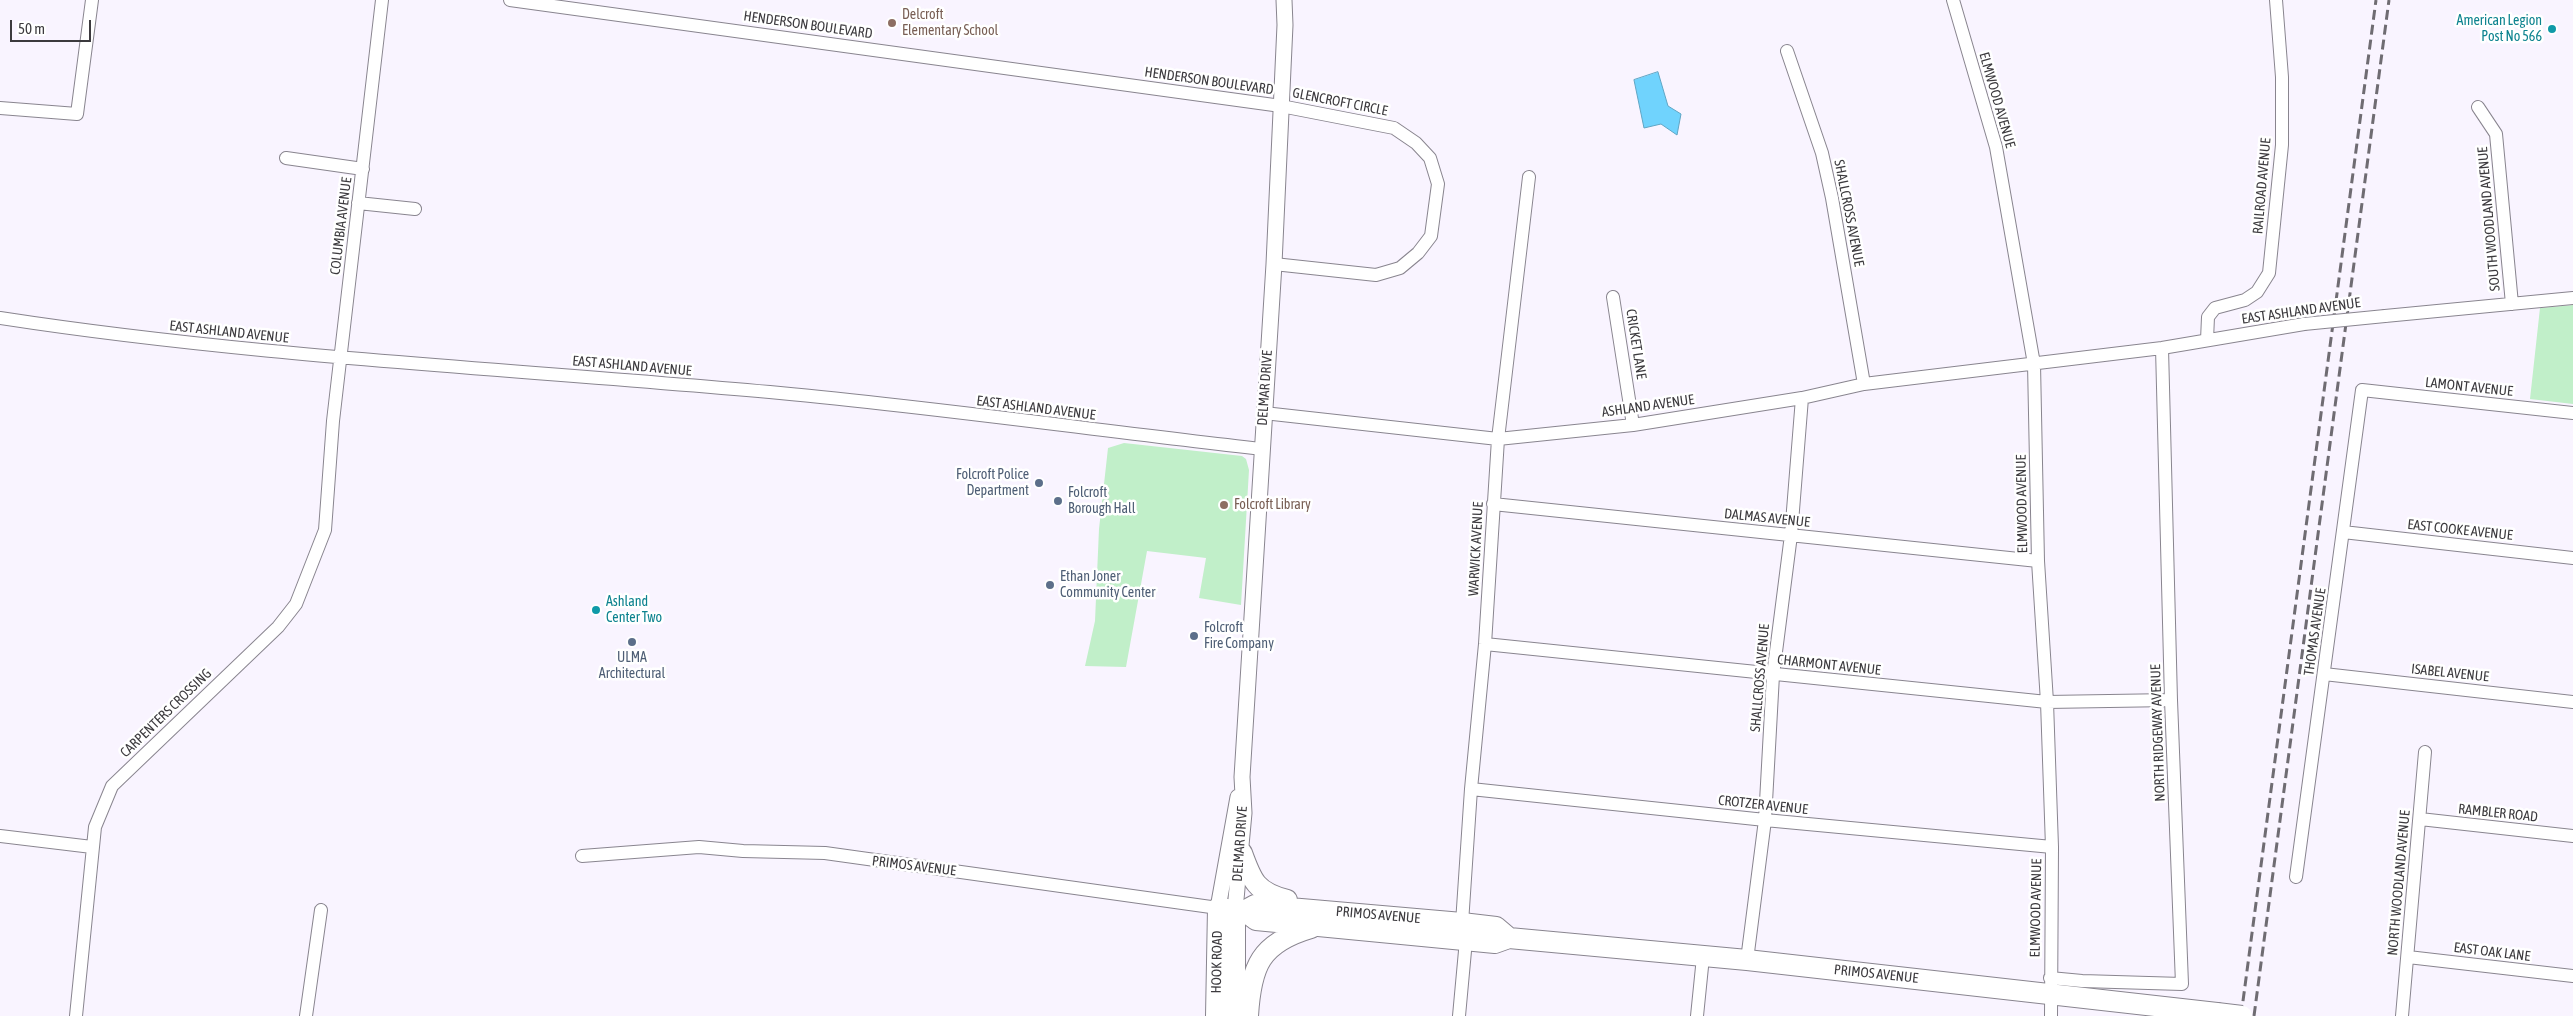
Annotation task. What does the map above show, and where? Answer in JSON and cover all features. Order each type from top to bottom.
[{"type":"main road","points":[[1242,853],[1250,876],[1262,892],[1322,918]]},
{"type":"main road","name":"PRIMOS AVENUE","points":[[1232,910],[1255,905],[1322,918],[1464,932],[1496,927],[1509,938],[1703,957],[2050,986],[2242,1016]]},
{"type":"main road","name":"HOOK ROAD","points":[[1216,1016],[1232,910]]},
{"type":"main road","name":"HOOK ROAD","points":[[1232,910],[1235,1016]]},
{"type":"main road","points":[[1248,1016],[1252,977],[1267,950],[1286,936],[1322,918]]},
{"type":"street","points":[[0,108],[77,114],[92,0]]},
{"type":"street","name":"COLUMBIA AVENUE","points":[[330,455],[382,0]]},
{"type":"street","name":"HENDERSON BOULEVARD","points":[[510,0],[1281,106]]},
{"type":"street","name":"DELMAR DRIVE","points":[[1232,910],[1274,264],[1284,0]]},
{"type":"street","name":"ELMWOOD AVENUE","points":[[1953,0],[1996,147],[2034,364],[2038,561],[2047,702],[2052,847],[2050,1016]]},
{"type":"street","name":"RAILROAD AVENUE","points":[[2206,340],[2208,317],[2215,308],[2245,300],[2257,292],[2269,274],[2282,145],[2282,77],[2276,0]]},
{"type":"street","name":"SHALLCROSS AVENUE","points":[[1787,51],[1822,152],[1832,198],[1864,384]]},
{"type":"street","name":"GLENCROFT CIRCLE","points":[[1274,264],[1376,275],[1400,268],[1418,253],[1431,236],[1438,184],[1430,158],[1416,143],[1394,128],[1281,106]]},
{"type":"street","name":"SOUTH WOODLAND AVENUE","points":[[2478,107],[2496,134],[2512,304]]},
{"type":"street","points":[[286,158],[363,168]]},
{"type":"street","name":"WARWICK AVENUE","points":[[1460,1016],[1471,789],[1485,644],[1498,439],[1529,177]]},
{"type":"street","points":[[358,203],[415,209]]},
{"type":"street","name":"CRICKET LANE","points":[[1614,297],[1633,425]]},
{"type":"street","name":"EAST ASHLAND AVENUE","points":[[2034,364],[2162,348],[2304,324],[2573,298]]},
{"type":"street","name":"EAST ASHLAND AVENUE","points":[[0,318],[159,340],[341,358],[781,393],[1262,449]]},
{"type":"street","name":"NORTH RIDGEWAY AVENUE","points":[[2050,986],[2082,981],[2182,984],[2171,700],[2162,348]]},
{"type":"street","name":"ASHLAND AVENUE","points":[[1264,414],[1498,439],[1633,425],[1802,398],[1864,384],[2034,364]]},
{"type":"street","name":"LAMONT AVENUE","points":[[2362,390],[2573,413]]},
{"type":"street","name":"THOMAS AVENUE","points":[[2296,877],[2362,390]]},
{"type":"street","name":"SHALLCROSS AVENUE","points":[[1747,960],[1765,820],[1773,675],[1791,535],[1802,398]]},
{"type":"street","name":"CARPENTERS CROSSING","points":[[76,1016],[92,846],[95,827],[112,786],[278,627],[296,604],[325,530],[330,455]]},
{"type":"street","name":"DALMAS AVENUE","points":[[1493,504],[2038,561]]},
{"type":"street","name":"EAST COOKE AVENUE","points":[[2344,532],[2573,558]]},
{"type":"street","name":"CHARMONT AVENUE","points":[[1485,644],[2047,702],[2171,700]]},
{"type":"street","name":"ISABEL AVENUE","points":[[2324,674],[2573,702]]},
{"type":"street","name":"NORTH WOODLAND AVENUE","points":[[2402,1016],[2425,752]]},
{"type":"street","name":"DELMAR DRIVE","points":[[1232,910],[1242,853],[1244,813],[1242,777]]},
{"type":"street","name":"CROTZER AVENUE","points":[[1471,789],[1765,820],[2052,847]]},
{"type":"street","name":"RAMBLER ROAD","points":[[2420,819],[2573,836]]},
{"type":"street","points":[[0,836],[92,846]]},
{"type":"street","name":"PRIMOS AVENUE","points":[[582,856],[699,847],[743,851],[825,853],[1232,910]]},
{"type":"street","points":[[306,1016],[320,910]]},
{"type":"street","points":[[1697,1016],[1703,957]]},
{"type":"street","name":"EAST OAK LANE","points":[[2408,957],[2573,976]]},
{"type":"green space","points":[[2573,305],[2573,404],[2530,399],[2540,308]]},
{"type":"green space","points":[[1124,443],[1242,456],[1246,459],[1249,470],[1241,605],[1199,598],[1206,558],[1147,551],[1126,667],[1085,666],[1095,621],[1099,529],[1108,448]]},
{"type":"water","points":[[1658,72],[1668,106],[1681,114],[1677,135],[1661,124],[1644,128],[1634,80]]},
{"type":"railway","points":[[2241,1016],[2376,0]]},
{"type":"railway","points":[[2254,1016],[2389,0]]},
{"type":"place","name":"Delcroft Elementary School","points":[[892,23]]},
{"type":"place","name":"American Legion Post No 566","points":[[2552,29]]},
{"type":"place","name":"Folcroft Police Department","points":[[1039,483]]},
{"type":"place","name":"Folcroft Borough Hall","points":[[1058,501]]},
{"type":"place","name":"Folcroft Library","points":[[1224,505]]},
{"type":"place","name":"Ethan Joner Community Center","points":[[1050,585]]},
{"type":"place","name":"Ashland Center Two","points":[[596,610]]},
{"type":"place","name":"Folcroft Fire Company","points":[[1194,636]]},
{"type":"place","name":"ULMA Architectural","points":[[632,642]]}]
